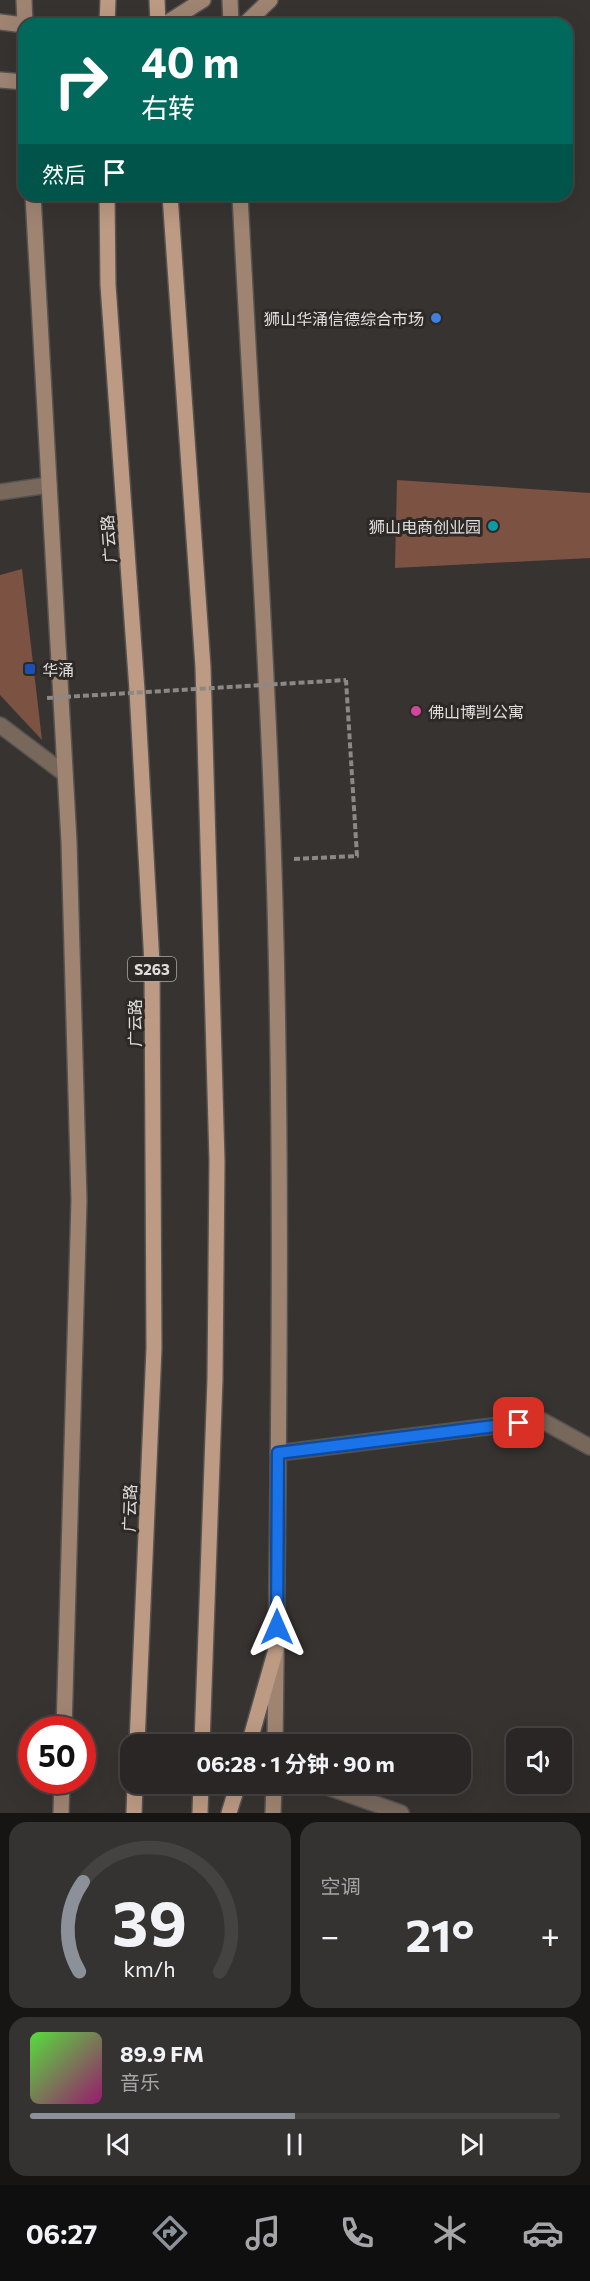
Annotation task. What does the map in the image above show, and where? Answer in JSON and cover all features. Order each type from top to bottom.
[{"type":"main road","points":[[24,0],[24,18]]},
{"type":"main road","points":[[107,18],[108,0]]},
{"type":"main road","points":[[157,0],[158,18]]},
{"type":"main road","points":[[174,18],[203,0]]},
{"type":"main road","points":[[230,0],[231,18]]},
{"type":"main road","points":[[251,18],[270,0]]},
{"type":"main road","points":[[0,22],[18,24]]},
{"type":"main road","points":[[0,80],[18,82]]},
{"type":"main road","points":[[33,201],[65,774],[79,1200],[64,1716]]},
{"type":"main road","name":"广云路","points":[[108,201],[108,285],[136,678],[152,964],[153,1348],[137,1734]]},
{"type":"main road","points":[[170,201],[203,667],[217,1161],[215,1379],[202,1734]]},
{"type":"main road","points":[[240,201],[271,787],[277,1029],[278,1453],[275,1734]]},
{"type":"main road","points":[[252,1734],[276,1649]]},
{"type":"main road","points":[[61,1813],[62,1794]]},
{"type":"main road","points":[[134,1813],[135,1794]]},
{"type":"main road","points":[[200,1813],[201,1794]]},
{"type":"main road","points":[[229,1813],[234,1794]]},
{"type":"main road","points":[[273,1813],[274,1794]]},
{"type":"street","points":[[0,492],[49,485]]},
{"type":"street","points":[[0,724],[65,774]]},
{"type":"street","points":[[278,1453],[541,1420],[590,1447]]},
{"type":"street","points":[[347,1794],[401,1813]]},
{"type":"path","points":[[47,698],[346,680],[357,856],[273,861]]},
{"type":"building","name":"狮山电商创业园","points":[[397,480],[590,493],[590,558],[395,568]]},
{"type":"building","points":[[22,569],[42,740],[0,695],[0,575]]},
{"type":"place","name":"狮山华涌信德综合市场","points":[[436,318]]},
{"type":"place","name":"狮山电商创业园","points":[[493,526]]},
{"type":"place","name":"华涌","points":[[30,669]]},
{"type":"place","name":"佛山博剀公寓","points":[[416,711]]},
{"type":"route","points":[[277,1627],[278,1453],[519,1423]]}]
